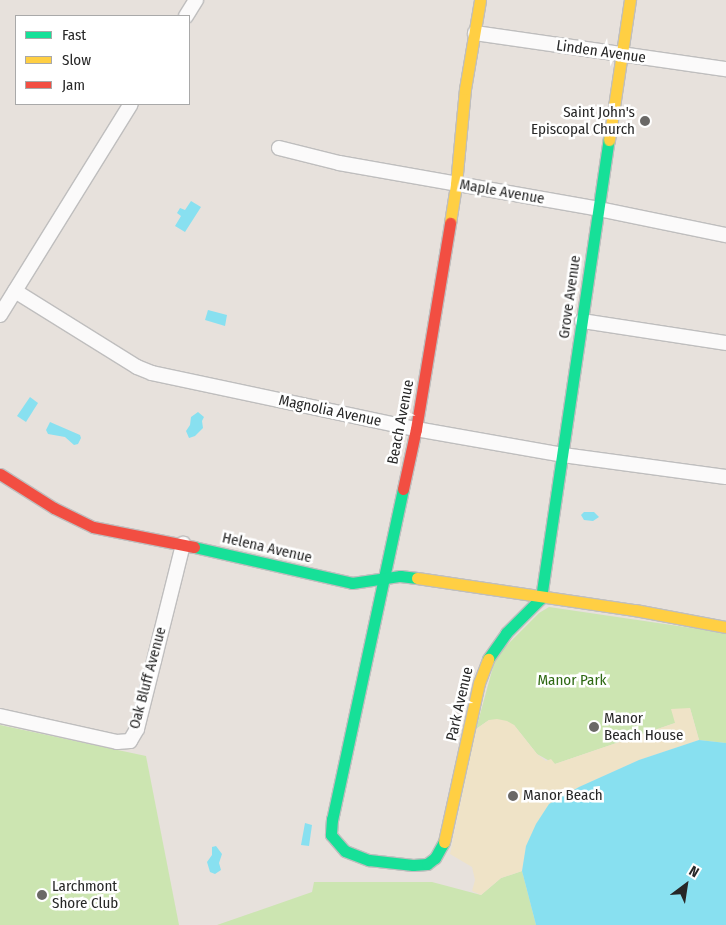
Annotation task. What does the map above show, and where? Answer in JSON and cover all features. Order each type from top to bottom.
[{"type":"street","points":[[187,15],[196,0]]},
{"type":"street","name":"Beach Avenue","points":[[338,845],[331,835],[332,819],[416,429],[456,184],[465,89],[480,0]]},
{"type":"street","name":"Grove Avenue","points":[[541,598],[630,0]]},
{"type":"street","name":"Linden Avenue","points":[[475,33],[622,56],[726,69]]},
{"type":"street","points":[[0,315],[130,105]]},
{"type":"street","name":"Maple Avenue","points":[[279,148],[339,163],[599,209],[726,235]]},
{"type":"street","name":"Magnolia Avenue","points":[[15,291],[144,371],[416,429],[563,454],[726,477]]},
{"type":"street","points":[[582,321],[726,344]]},
{"type":"street","name":"Helena Avenue","points":[[0,474],[54,508],[93,527],[183,544],[352,583],[400,576],[541,598]]},
{"type":"street","name":"Oak Bluff Avenue","points":[[0,716],[116,742],[130,741],[137,729],[183,544]]},
{"type":"street","points":[[541,598],[635,610],[726,627]]},
{"type":"street","name":"Park Avenue","points":[[338,845],[355,856],[369,860],[413,865],[427,864],[435,858],[443,846],[479,683],[486,662],[506,633],[541,598]]},
{"type":"green space","name":"Manor Park","points":[[549,607],[726,633],[726,743],[699,740],[690,708],[675,723],[555,764],[537,754],[514,725],[489,720],[476,729],[496,656],[539,613]]},
{"type":"green space","points":[[0,725],[146,756],[179,925],[0,925]]},
{"type":"green space","points":[[522,871],[536,925],[217,925],[312,892],[314,882],[432,882],[481,895],[501,878]]},
{"type":"sand","name":"Manor Beach","points":[[690,708],[699,740],[639,760],[579,787],[550,804],[526,846],[522,871],[501,878],[481,895],[472,891],[475,880],[472,867],[450,854],[476,729],[489,720],[507,721],[514,725],[537,754],[546,761],[551,759],[555,764],[675,723],[671,709]]},
{"type":"water","points":[[191,201],[201,207],[185,232],[175,226],[181,216],[177,213],[180,208],[185,210]]},
{"type":"water","points":[[208,310],[227,315],[225,326],[205,320]]},
{"type":"water","points":[[30,397],[38,403],[26,422],[17,416]]},
{"type":"water","points":[[198,412],[204,417],[202,421],[203,428],[195,436],[189,438],[186,431],[190,425],[191,417]]},
{"type":"water","points":[[50,422],[80,435],[81,438],[78,444],[74,445],[65,437],[48,434],[46,430]]},
{"type":"water","points":[[584,512],[594,512],[599,517],[593,521],[584,520],[581,515]]},
{"type":"water","points":[[699,740],[726,743],[726,925],[536,925],[522,871],[526,846],[536,824],[549,804],[579,787],[639,760]]},
{"type":"water","points":[[305,823],[312,825],[309,846],[301,845]]},
{"type":"water","points":[[216,846],[222,854],[219,863],[221,870],[215,874],[210,872],[207,862],[212,855],[212,847]]},
{"type":"traffic: fast","points":[[541,598],[609,140]]},
{"type":"traffic: fast","points":[[403,489],[332,819],[331,835],[345,851],[369,860],[413,865],[427,864],[435,858],[444,842]]},
{"type":"traffic: fast","points":[[194,547],[352,583],[400,576],[417,578]]},
{"type":"traffic: fast","points":[[488,659],[506,633],[541,598]]},
{"type":"traffic: slow","points":[[450,223],[456,184],[465,89],[480,0]]},
{"type":"traffic: slow","points":[[609,140],[630,0]]},
{"type":"traffic: slow","points":[[417,578],[635,610],[726,627]]},
{"type":"traffic: slow","points":[[444,842],[479,683],[488,659]]},
{"type":"traffic: jam","points":[[403,489],[416,429],[450,223]]},
{"type":"traffic: jam","points":[[0,474],[54,508],[93,527],[194,547]]},
{"type":"place","name":"Saint John's Episcopal Church","points":[[645,121]]},
{"type":"place","name":"Manor Beach House","points":[[594,727]]},
{"type":"place","name":"Manor Beach","points":[[513,796]]},
{"type":"place","name":"Larchmont Shore Club","points":[[42,895]]}]
